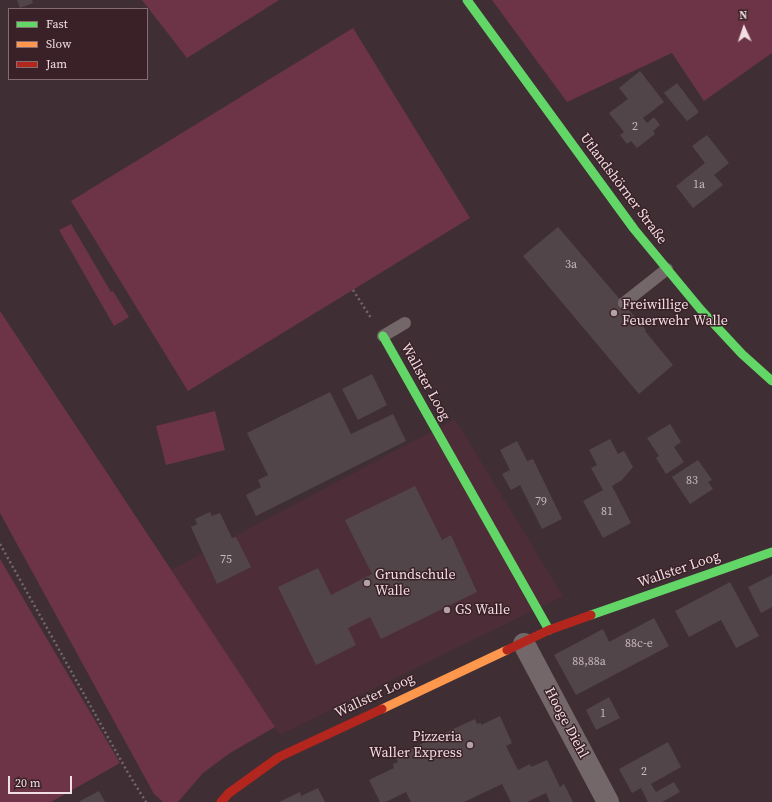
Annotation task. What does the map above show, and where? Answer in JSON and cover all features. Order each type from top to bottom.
[{"type":"street","name":"Utlandshörner Straße","points":[[467,0],[564,135],[634,228],[701,310],[742,354],[772,381]]},
{"type":"street","name":"Wallster Loog","points":[[382,336],[549,630]]},
{"type":"street","name":"Wallster Loog","points":[[228,799],[279,757],[458,672],[524,644],[549,630],[772,552]]},
{"type":"street","name":"Hooge Diehl","points":[[524,644],[608,802]]},
{"type":"lane","points":[[624,303],[667,269]]},
{"type":"lane","points":[[382,336],[405,323]]},
{"type":"path","points":[[352,290],[382,336]]},
{"type":"path","points":[[0,544],[128,773],[146,802]]},
{"type":"shaded area","points":[[142,0],[279,0],[187,58]]},
{"type":"shaded area","points":[[492,0],[772,0],[772,53],[704,101],[672,53],[567,102]]},
{"type":"shaded area","points":[[353,28],[470,218],[188,391],[71,201]]},
{"type":"shaded area","points":[[71,224],[111,292],[113,291],[129,317],[114,326],[59,230]]},
{"type":"shaded area","points":[[0,311],[275,727],[230,753],[203,773],[178,802],[163,802],[154,794],[0,513]]},
{"type":"shaded area","points":[[215,411],[225,450],[166,465],[156,426]]},
{"type":"shaded area","name":"Grundschule Walle","points":[[455,419],[563,596],[280,735],[171,570]]},
{"type":"shaded area","points":[[0,559],[120,763],[51,802],[0,802]]},
{"type":"building","points":[[17,0],[32,0],[33,3],[20,8]]},
{"type":"building","points":[[640,71],[664,102],[643,118],[647,123],[654,117],[660,125],[653,131],[655,134],[637,148],[631,141],[627,144],[620,135],[624,132],[609,113],[628,99],[619,88]]},
{"type":"building","points":[[677,83],[699,112],[687,121],[664,93]]},
{"type":"building","points":[[707,135],[729,163],[714,175],[723,185],[693,208],[676,186],[705,163],[692,146]]},
{"type":"building","points":[[558,227],[646,330],[645,331],[673,365],[639,394],[523,256]]},
{"type":"building","points":[[372,374],[387,405],[358,420],[342,389]]},
{"type":"building","points":[[330,392],[351,434],[393,414],[406,441],[256,516],[246,495],[261,487],[258,480],[268,475],[247,433]]},
{"type":"building","points":[[670,424],[681,442],[674,447],[684,462],[666,474],[656,458],[659,456],[647,438]]},
{"type":"building","points":[[610,439],[618,454],[624,451],[633,467],[622,480],[612,486],[631,523],[603,538],[583,501],[603,490],[591,468],[597,465],[589,450]]},
{"type":"building","points":[[517,441],[527,461],[533,459],[562,519],[542,529],[520,485],[511,490],[502,474],[510,470],[500,450]]},
{"type":"building","points":[[698,460],[712,480],[708,482],[713,489],[690,504],[672,477]]},
{"type":"building","points":[[415,486],[442,540],[451,535],[477,592],[381,639],[370,617],[348,628],[356,645],[316,665],[278,587],[318,568],[331,595],[372,574],[345,520]]},
{"type":"building","points":[[210,512],[212,516],[220,513],[232,538],[236,537],[251,567],[217,584],[191,527],[197,524],[195,519]]},
{"type":"building","points":[[772,575],[772,607],[761,613],[748,587]]},
{"type":"building","points":[[730,582],[759,636],[736,648],[721,620],[689,637],[675,611]]},
{"type":"building","points":[[654,618],[669,646],[576,695],[554,655],[603,629],[609,642]]},
{"type":"building","points":[[609,697],[620,718],[596,730],[586,710]]},
{"type":"building","points":[[500,716],[512,743],[506,746],[518,770],[530,764],[531,767],[547,760],[560,787],[564,784],[573,802],[550,802],[546,793],[527,802],[511,802],[502,784],[464,802],[411,802],[406,792],[386,802],[380,802],[369,780],[394,768],[393,764],[398,762],[395,756],[475,719],[477,724],[481,723],[481,725]]},
{"type":"building","points":[[668,742],[681,767],[651,784],[656,792],[674,782],[680,792],[662,802],[648,802],[641,788],[632,793],[619,769]]},
{"type":"building","points":[[318,788],[325,802],[279,802],[300,792],[301,796]]},
{"type":"building","points":[[99,791],[105,802],[80,802],[80,801]]},
{"type":"traffic: fast","points":[[467,0],[634,229],[701,310],[742,354],[772,381]]},
{"type":"traffic: fast","points":[[383,336],[549,630]]},
{"type":"traffic: fast","points":[[591,615],[772,552]]},
{"type":"traffic: slow","points":[[382,709],[507,650]]},
{"type":"traffic: jam","points":[[507,650],[549,630],[591,615]]},
{"type":"traffic: jam","points":[[221,802],[229,793],[279,757],[382,709]]},
{"type":"place","name":"Freiwillige Feuerwehr Walle","points":[[614,313]]},
{"type":"place","name":"Grundschule Walle","points":[[367,583]]},
{"type":"place","name":"GS Walle","points":[[447,610]]},
{"type":"place","name":"Pizzeria Waller Express","points":[[470,745]]}]
